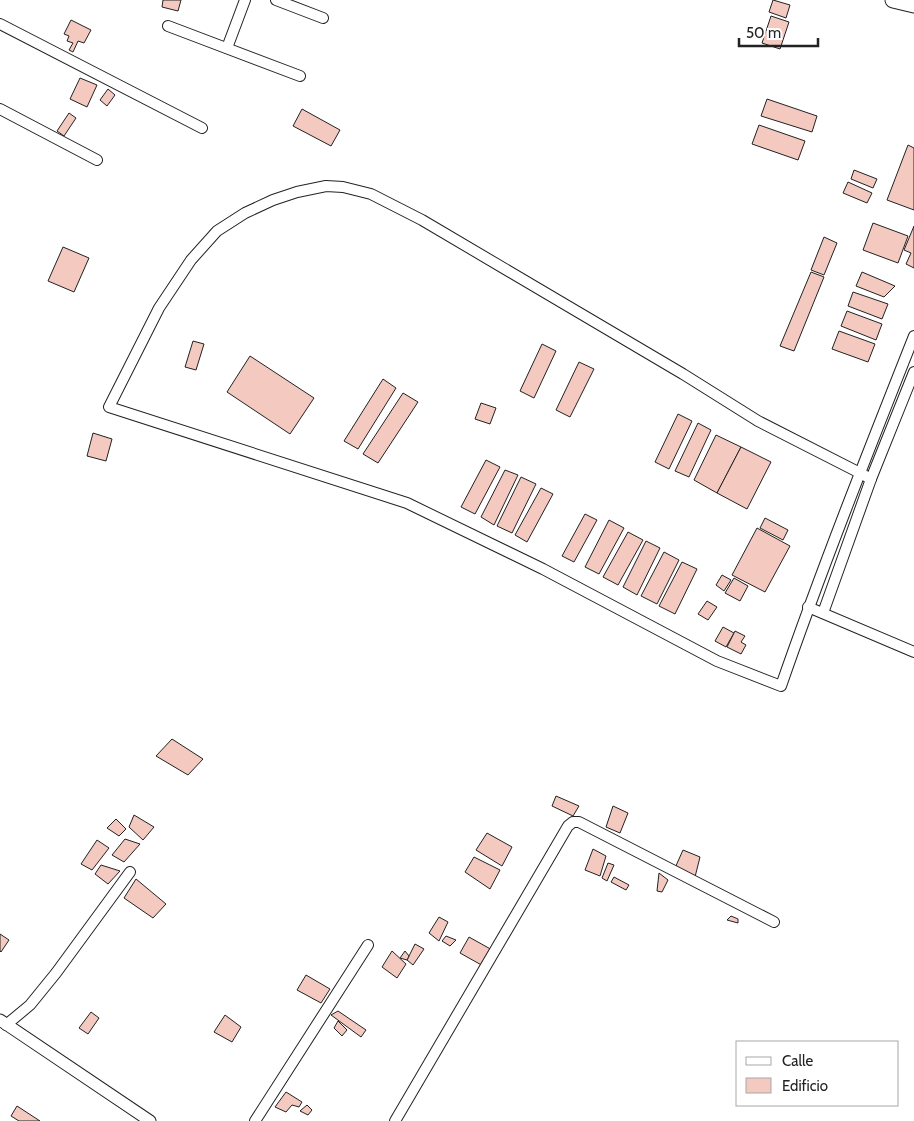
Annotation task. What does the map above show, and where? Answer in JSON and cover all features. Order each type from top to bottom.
[{"type":"main road","points":[[893,0],[914,5]]},
{"type":"street","points":[[227,48],[245,0]]},
{"type":"street","points":[[276,0],[323,18]]},
{"type":"street","points":[[0,24],[202,128]]},
{"type":"street","points":[[168,26],[300,76]]},
{"type":"street","points":[[0,109],[97,160]]},
{"type":"street","points":[[872,479],[860,473],[758,421],[683,374],[422,220],[371,194],[343,186],[326,186],[297,192],[273,200],[245,213],[217,231],[191,260],[159,308],[109,407],[407,504],[543,569],[717,661],[781,686],[808,606],[860,473],[914,336]]},
{"type":"street","points":[[823,613],[914,372]]},
{"type":"street","points":[[808,606],[914,652]]},
{"type":"street","points":[[396,1121],[568,826],[573,822],[579,822],[774,922]]},
{"type":"street","points":[[130,872],[30,1006],[3,1022],[150,1121]]},
{"type":"street","points":[[254,1121],[368,946]]},
{"type":"building","points":[[163,0],[181,0],[178,11],[162,7]]},
{"type":"building","points":[[773,0],[790,5],[786,18],[769,12]]},
{"type":"building","points":[[771,16],[789,22],[780,49],[762,43]]},
{"type":"building","points":[[71,20],[91,30],[84,43],[78,41],[73,52],[69,50],[73,43],[67,41],[69,36],[64,34]]},
{"type":"building","points":[[80,78],[97,85],[87,107],[70,99]]},
{"type":"building","points":[[108,89],[115,95],[107,106],[100,100]]},
{"type":"building","points":[[767,99],[817,116],[812,132],[761,116]]},
{"type":"building","points":[[302,109],[340,130],[331,146],[293,126]]},
{"type":"building","points":[[69,113],[76,118],[64,136],[57,131]]},
{"type":"building","points":[[759,125],[805,141],[798,160],[752,144]]},
{"type":"building","points":[[908,145],[914,148],[914,210],[887,200]]},
{"type":"building","points":[[854,170],[877,179],[873,188],[851,179]]},
{"type":"building","points":[[848,182],[872,193],[867,203],[843,193]]},
{"type":"building","points":[[873,223],[908,236],[898,263],[863,250]]},
{"type":"building","points":[[914,226],[914,268],[906,264],[911,253],[904,250]]},
{"type":"building","points":[[824,237],[837,243],[824,275],[811,270]]},
{"type":"building","points":[[63,247],[89,258],[74,292],[48,281]]},
{"type":"building","points":[[811,272],[824,277],[794,351],[780,346]]},
{"type":"building","points":[[862,272],[895,286],[884,297],[856,286]]},
{"type":"building","points":[[853,292],[888,304],[882,319],[848,306]]},
{"type":"building","points":[[847,311],[882,324],[876,340],[841,326]]},
{"type":"building","points":[[839,331],[875,344],[868,362],[832,349]]},
{"type":"building","points":[[193,341],[204,344],[196,370],[185,367]]},
{"type":"building","points":[[542,344],[556,351],[534,398],[520,391]]},
{"type":"building","points":[[250,356],[314,398],[290,434],[227,392]]},
{"type":"building","points":[[579,362],[594,369],[570,417],[556,410]]},
{"type":"building","points":[[383,379],[396,388],[358,449],[344,441]]},
{"type":"building","points":[[403,393],[418,402],[378,463],[363,454]]},
{"type":"building","points":[[481,403],[496,408],[490,424],[475,419]]},
{"type":"building","points":[[678,414],[692,421],[669,469],[655,462]]},
{"type":"building","points":[[698,423],[711,430],[689,477],[675,471]]},
{"type":"building","points":[[93,433],[112,439],[106,461],[87,456]]},
{"type":"building","points":[[716,435],[741,447],[717,493],[694,480]]},
{"type":"building","points":[[741,447],[771,462],[747,509],[717,493]]},
{"type":"building","points":[[486,460],[500,467],[475,514],[461,507]]},
{"type":"building","points":[[505,470],[518,475],[494,525],[481,517]]},
{"type":"building","points":[[521,477],[536,484],[512,533],[497,526]]},
{"type":"building","points":[[541,488],[553,494],[527,542],[515,535]]},
{"type":"building","points":[[585,514],[597,520],[574,562],[562,556]]},
{"type":"building","points":[[765,518],[788,530],[783,540],[760,528]]},
{"type":"building","points":[[609,520],[624,528],[599,574],[585,567]]},
{"type":"building","points":[[757,528],[790,546],[765,592],[732,575]]},
{"type":"building","points":[[628,532],[643,540],[618,585],[603,577]]},
{"type":"building","points":[[646,541],[660,548],[637,595],[623,587]]},
{"type":"building","points":[[664,552],[679,560],[657,604],[641,596]]},
{"type":"building","points":[[682,562],[697,569],[675,614],[659,606]]},
{"type":"building","points":[[722,575],[731,580],[724,591],[716,585]]},
{"type":"building","points":[[734,578],[748,586],[740,601],[725,593]]},
{"type":"building","points":[[707,601],[717,607],[708,620],[698,614]]},
{"type":"building","points":[[723,627],[734,633],[726,647],[715,641]]},
{"type":"building","points":[[735,631],[745,636],[741,642],[746,645],[741,654],[727,647]]},
{"type":"building","points":[[172,739],[203,759],[188,775],[156,756]]},
{"type":"building","points":[[556,796],[579,806],[573,816],[552,806]]},
{"type":"building","points":[[613,806],[628,813],[620,833],[606,827]]},
{"type":"building","points":[[134,815],[154,827],[143,840],[129,827]]},
{"type":"building","points":[[116,819],[126,829],[119,836],[107,828]]},
{"type":"building","points":[[487,833],[512,847],[502,866],[476,850]]},
{"type":"building","points":[[125,839],[140,844],[124,862],[112,855]]},
{"type":"building","points":[[97,840],[109,848],[92,870],[81,864]]},
{"type":"building","points":[[593,849],[606,856],[600,876],[585,870]]},
{"type":"building","points":[[683,850],[700,857],[695,877],[675,868]]},
{"type":"building","points":[[474,857],[500,870],[490,889],[465,872]]},
{"type":"building","points":[[608,863],[614,865],[607,881],[602,878]]},
{"type":"building","points":[[101,865],[120,871],[108,884],[95,874]]},
{"type":"building","points":[[659,873],[668,880],[662,892],[657,891]]},
{"type":"building","points":[[614,877],[629,885],[626,890],[611,882]]},
{"type":"building","points":[[136,879],[166,904],[153,918],[124,898]]},
{"type":"building","points":[[731,916],[738,919],[738,923],[727,920]]},
{"type":"building","points":[[439,917],[448,922],[439,941],[429,933]]},
{"type":"building","points":[[0,934],[9,940],[1,952],[0,951]]},
{"type":"building","points":[[446,936],[456,940],[450,946],[442,941]]},
{"type":"building","points":[[469,937],[494,951],[485,967],[460,953]]},
{"type":"building","points":[[415,944],[424,949],[413,965],[407,960]]},
{"type":"building","points":[[392,951],[406,964],[397,978],[382,967]]},
{"type":"building","points":[[405,951],[409,956],[407,960],[400,958]]},
{"type":"building","points":[[306,975],[330,989],[321,1003],[297,990]]},
{"type":"building","points":[[338,1011],[366,1030],[361,1037],[331,1015]]},
{"type":"building","points":[[91,1012],[99,1018],[88,1034],[79,1028]]},
{"type":"building","points":[[225,1015],[241,1027],[232,1042],[214,1032]]},
{"type":"building","points":[[338,1021],[347,1030],[342,1036],[334,1028]]},
{"type":"building","points":[[286,1092],[302,1102],[299,1107],[292,1105],[286,1112],[275,1107]]},
{"type":"building","points":[[307,1105],[312,1110],[308,1115],[300,1111]]},
{"type":"building","points":[[17,1106],[40,1121],[19,1121],[11,1116]]}]
